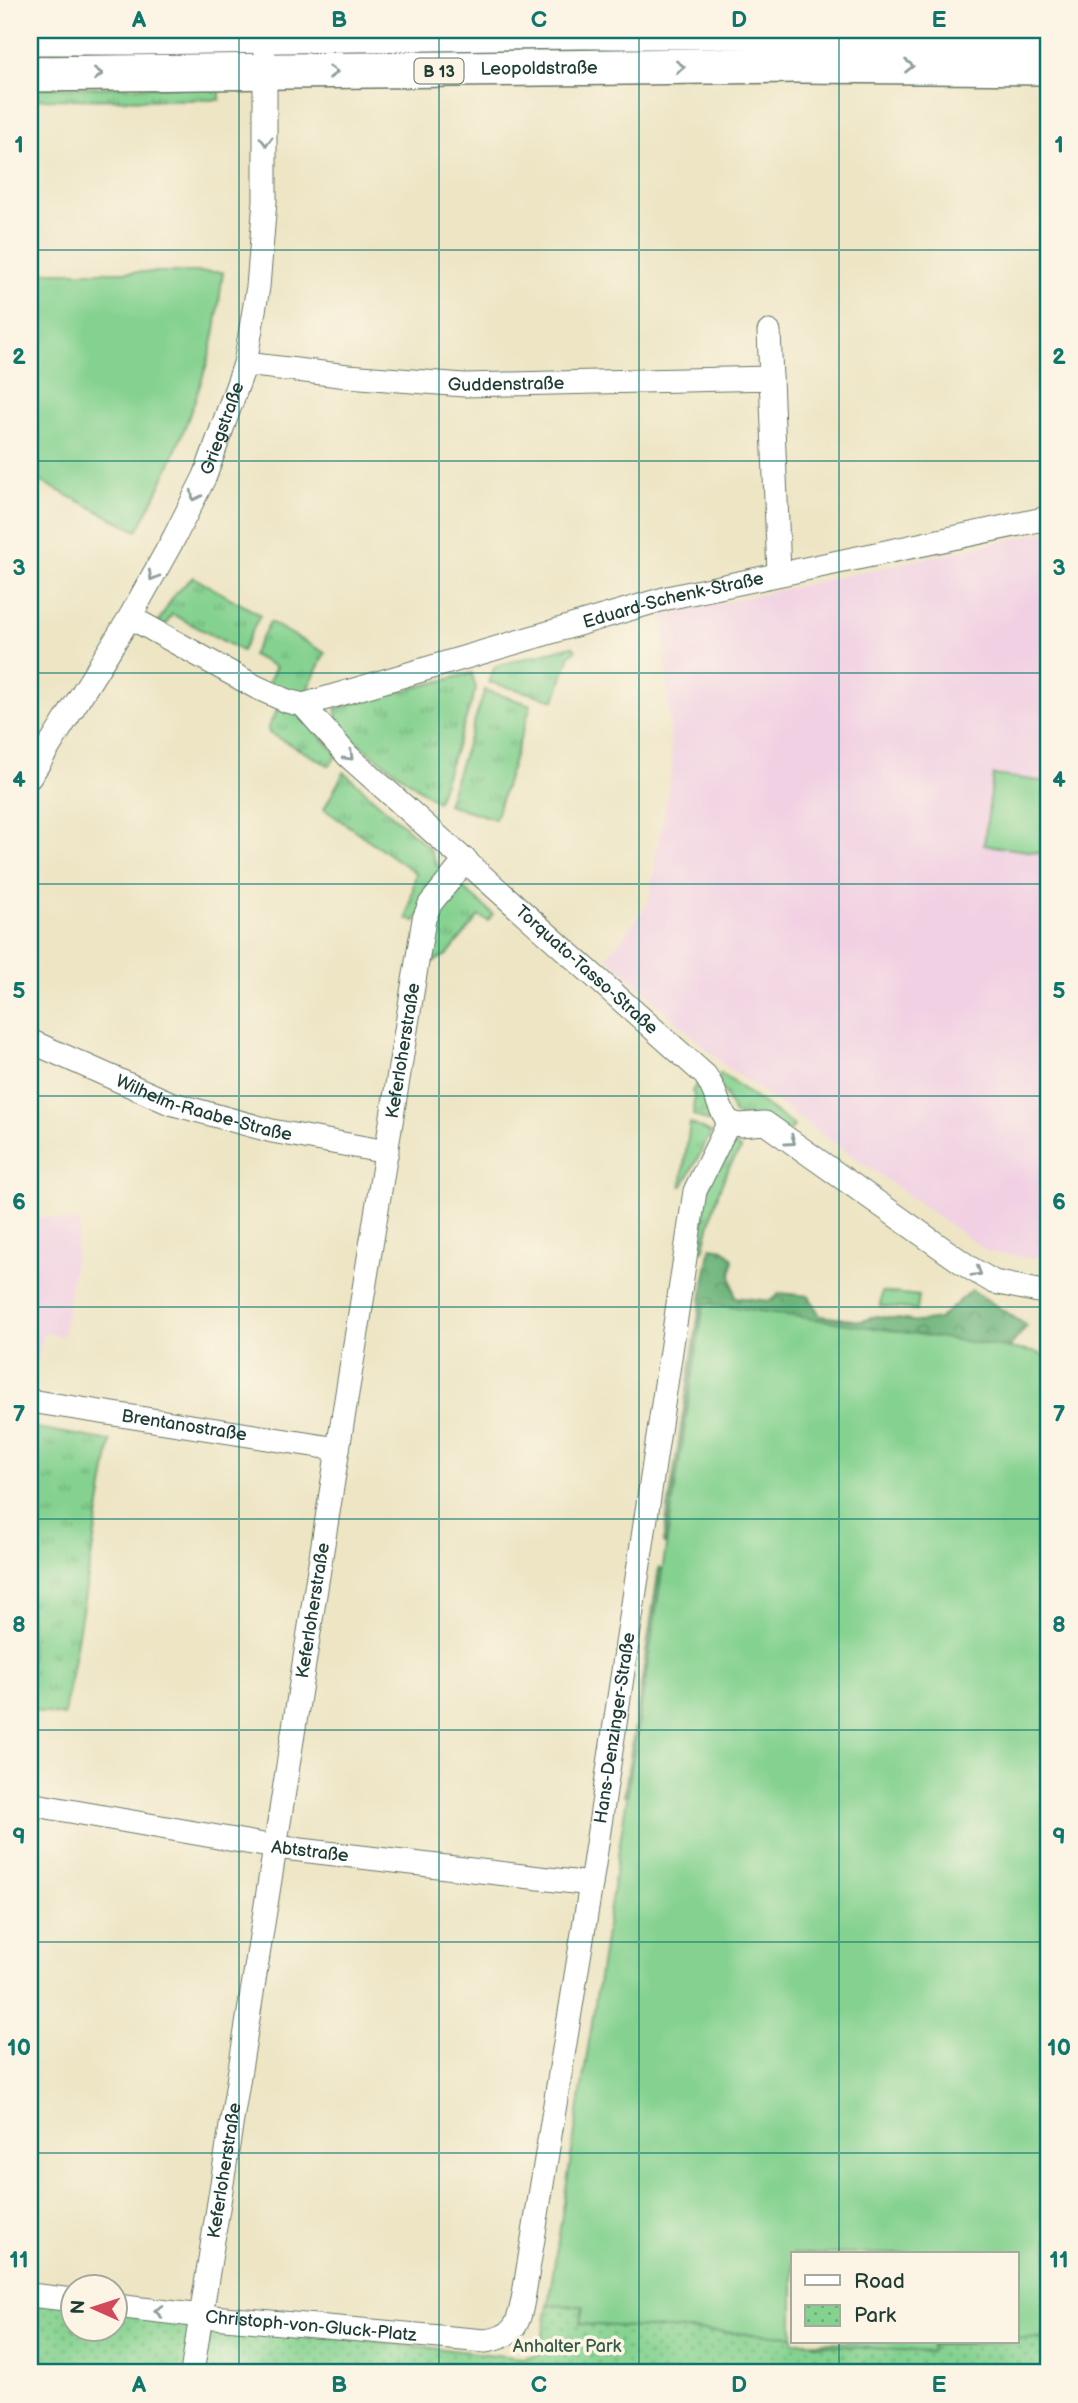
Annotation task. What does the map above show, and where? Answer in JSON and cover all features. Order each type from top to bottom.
[{"type":"main road","name":"Leopoldstraße","points":[[30,37],[264,32],[581,31],[842,43],[1048,67]]},
{"type":"main road","name":"Leopoldstraße","points":[[30,75],[265,73],[842,43],[900,35],[1048,33]]},
{"type":"street","name":"Griegstraße","points":[[30,777],[130,617],[205,476],[245,364],[258,287],[265,201],[264,32]]},
{"type":"street","points":[[769,332],[779,573]]},
{"type":"street","name":"Guddenstraße","points":[[245,364],[348,376],[464,385],[771,378]]},
{"type":"street","name":"Eduard-Schenk-Straße","points":[[303,705],[667,597],[1048,518]]},
{"type":"street","name":"Torquato-Tasso-Straße","points":[[130,617],[256,687],[303,705],[348,756],[705,1075],[715,1089],[718,1103],[729,1122]]},
{"type":"street","name":"Keferloherstraße","points":[[192,2373],[426,910],[466,860]]},
{"type":"street","name":"Wilhelm-Raabe-Straße","points":[[30,1041],[170,1103],[272,1131],[387,1152]]},
{"type":"street","points":[[729,1122],[740,1125],[765,1124],[970,1268],[994,1282],[1048,1293]]},
{"type":"street","name":"Hans-Denzinger-Straße","points":[[507,2336],[520,2314],[524,2294],[591,1884],[695,1191],[729,1122]]},
{"type":"street","name":"Brentanostraße","points":[[30,1401],[338,1448]]},
{"type":"street","name":"Abtstraße","points":[[30,1804],[275,1847],[591,1884]]},
{"type":"street","points":[[30,2295],[60,2298]]},
{"type":"street","name":"Christoph-von-Gluck-Platz","points":[[130,2308],[485,2341],[507,2336]]},
{"type":"shaded area","points":[[1048,531],[1048,1252],[1045,1256],[1031,1258],[988,1252],[722,1063],[607,957],[648,904],[672,768],[663,616]]},
{"type":"shaded area","points":[[30,1215],[80,1223],[63,1336],[43,1333],[38,1361],[30,1360]]},
{"type":"green space","points":[[220,86],[220,100],[30,99],[30,88]]},
{"type":"green space","points":[[30,272],[223,272],[214,336],[202,379],[168,468],[137,531],[30,476]]},
{"type":"green space","points":[[193,577],[260,615],[242,651],[172,614],[164,628],[157,624],[175,594]]},
{"type":"green space","points":[[270,622],[325,653],[305,694],[290,692],[268,683],[276,667],[252,655]]},
{"type":"green space","points":[[572,646],[576,650],[570,655],[555,700],[489,682],[495,666]]},
{"type":"green space","points":[[472,673],[476,689],[437,802],[356,742],[337,723],[336,708]]},
{"type":"green space","points":[[485,690],[531,705],[495,819],[447,804]]},
{"type":"green space","points":[[279,707],[297,710],[337,754],[330,766],[269,733],[268,727]]},
{"type":"green space","points":[[344,772],[430,849],[436,864],[444,872],[416,921],[407,919],[416,873],[324,809]]},
{"type":"green space","points":[[993,775],[1048,782],[1048,854],[984,845]]},
{"type":"green space","points":[[457,883],[493,914],[488,921],[479,916],[447,955],[428,964],[434,912]]},
{"type":"green space","points":[[721,1073],[794,1126],[791,1130],[735,1115],[717,1078]]},
{"type":"green space","points":[[698,1082],[710,1110],[712,1123],[693,1115],[692,1091]]},
{"type":"green space","points":[[690,1123],[711,1133],[681,1186]]},
{"type":"green space","points":[[728,1139],[741,1150],[721,1185],[703,1251],[699,1251],[707,1190]]},
{"type":"green space","points":[[711,1247],[724,1249],[733,1258],[731,1276],[735,1297],[770,1301],[780,1293],[809,1296],[820,1316],[862,1321],[876,1316],[919,1322],[939,1319],[972,1290],[1027,1326],[1001,1357],[729,1590],[663,1543]]},
{"type":"green space","points":[[882,1292],[919,1296],[917,1310],[880,1306]]},
{"type":"green space","points":[[704,1303],[1038,1353],[1048,1360],[1048,2339],[1018,2338],[1018,2252],[791,2252],[791,2336],[580,2324],[583,2306],[548,2305]]},
{"type":"green space","points":[[30,1427],[111,1441],[64,1716],[30,1710]]},
{"type":"green space","points":[[659,1568],[683,1585],[633,1798],[624,1796]]},
{"type":"green space","name":"Anhalter Park","points":[[30,2297],[60,2300],[60,2344],[130,2344],[130,2309],[197,2321],[522,2358],[539,2355],[548,2305],[583,2306],[580,2324],[791,2336],[791,2344],[931,2352],[932,2345],[1018,2344],[1018,2338],[1048,2339],[1048,2373],[30,2373]]},
{"type":"green space","points":[[814,2344],[946,2344],[932,2345],[931,2352]]}]
